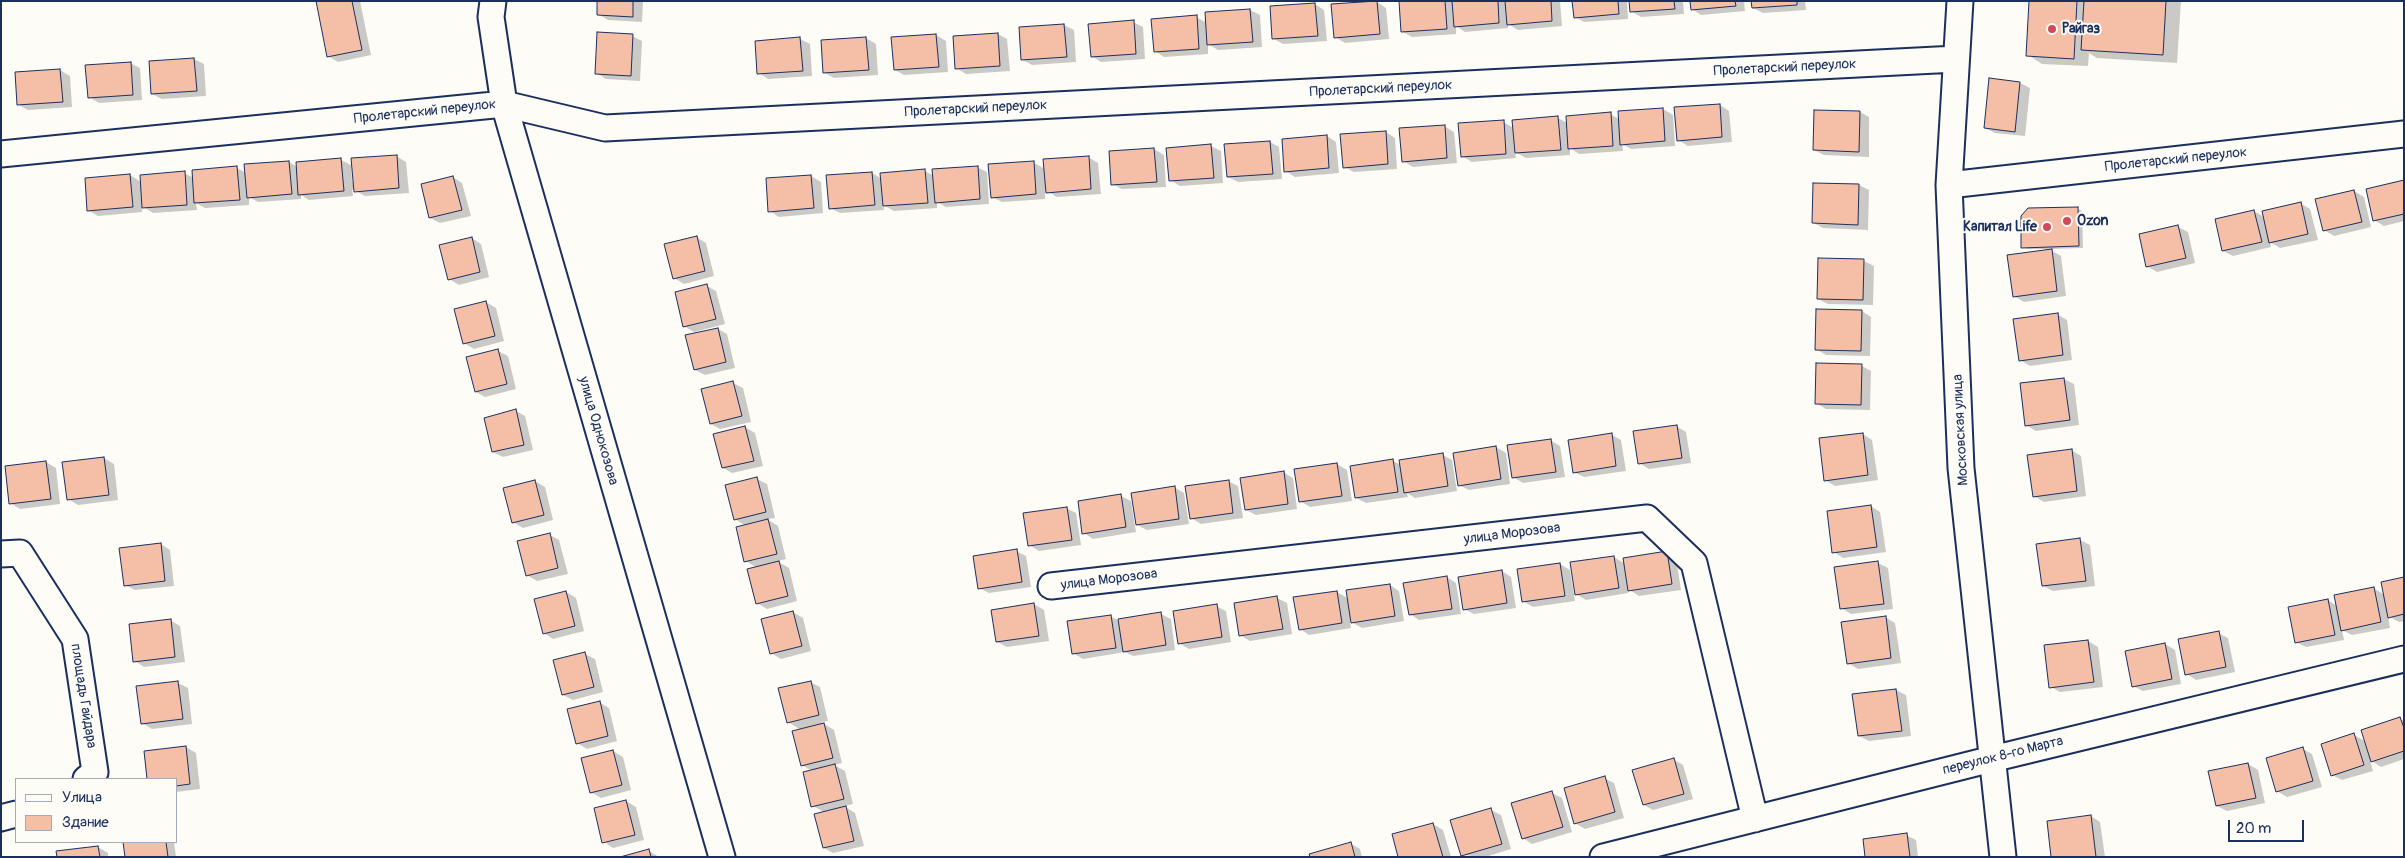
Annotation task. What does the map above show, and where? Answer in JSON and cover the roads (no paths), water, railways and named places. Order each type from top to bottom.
[{"type":"street","name":"улица Однокозова","points":[[493,1],[491,17],[504,104],[722,857]]},
{"type":"street","name":"Московская улица","points":[[1960,1],[1949,185],[1962,468],[2003,857]]},
{"type":"street","name":"Пролетарский переулок","points":[[1,154],[504,104],[605,128],[1956,59]]},
{"type":"street","name":"Пролетарский переулок","points":[[1949,185],[2404,134]]},
{"type":"street","name":"улица Морозова","points":[[1051,586],[1647,518],[1694,563],[1755,818]]},
{"type":"street","name":"площадь Гайдара","points":[[1,554],[20,553],[75,639],[95,772],[87,778]]},
{"type":"street","name":"переулок 8-го Марта","points":[[1603,857],[1992,759],[2404,659]]},
{"type":"street","points":[[1,818],[15,814]]},
{"type":"place","name":"Райгаз","points":[[2052,29]]},
{"type":"place","name":"Ozon","points":[[2067,221]]},
{"type":"place","name":"Капитал Life","points":[[2047,227]]}]
